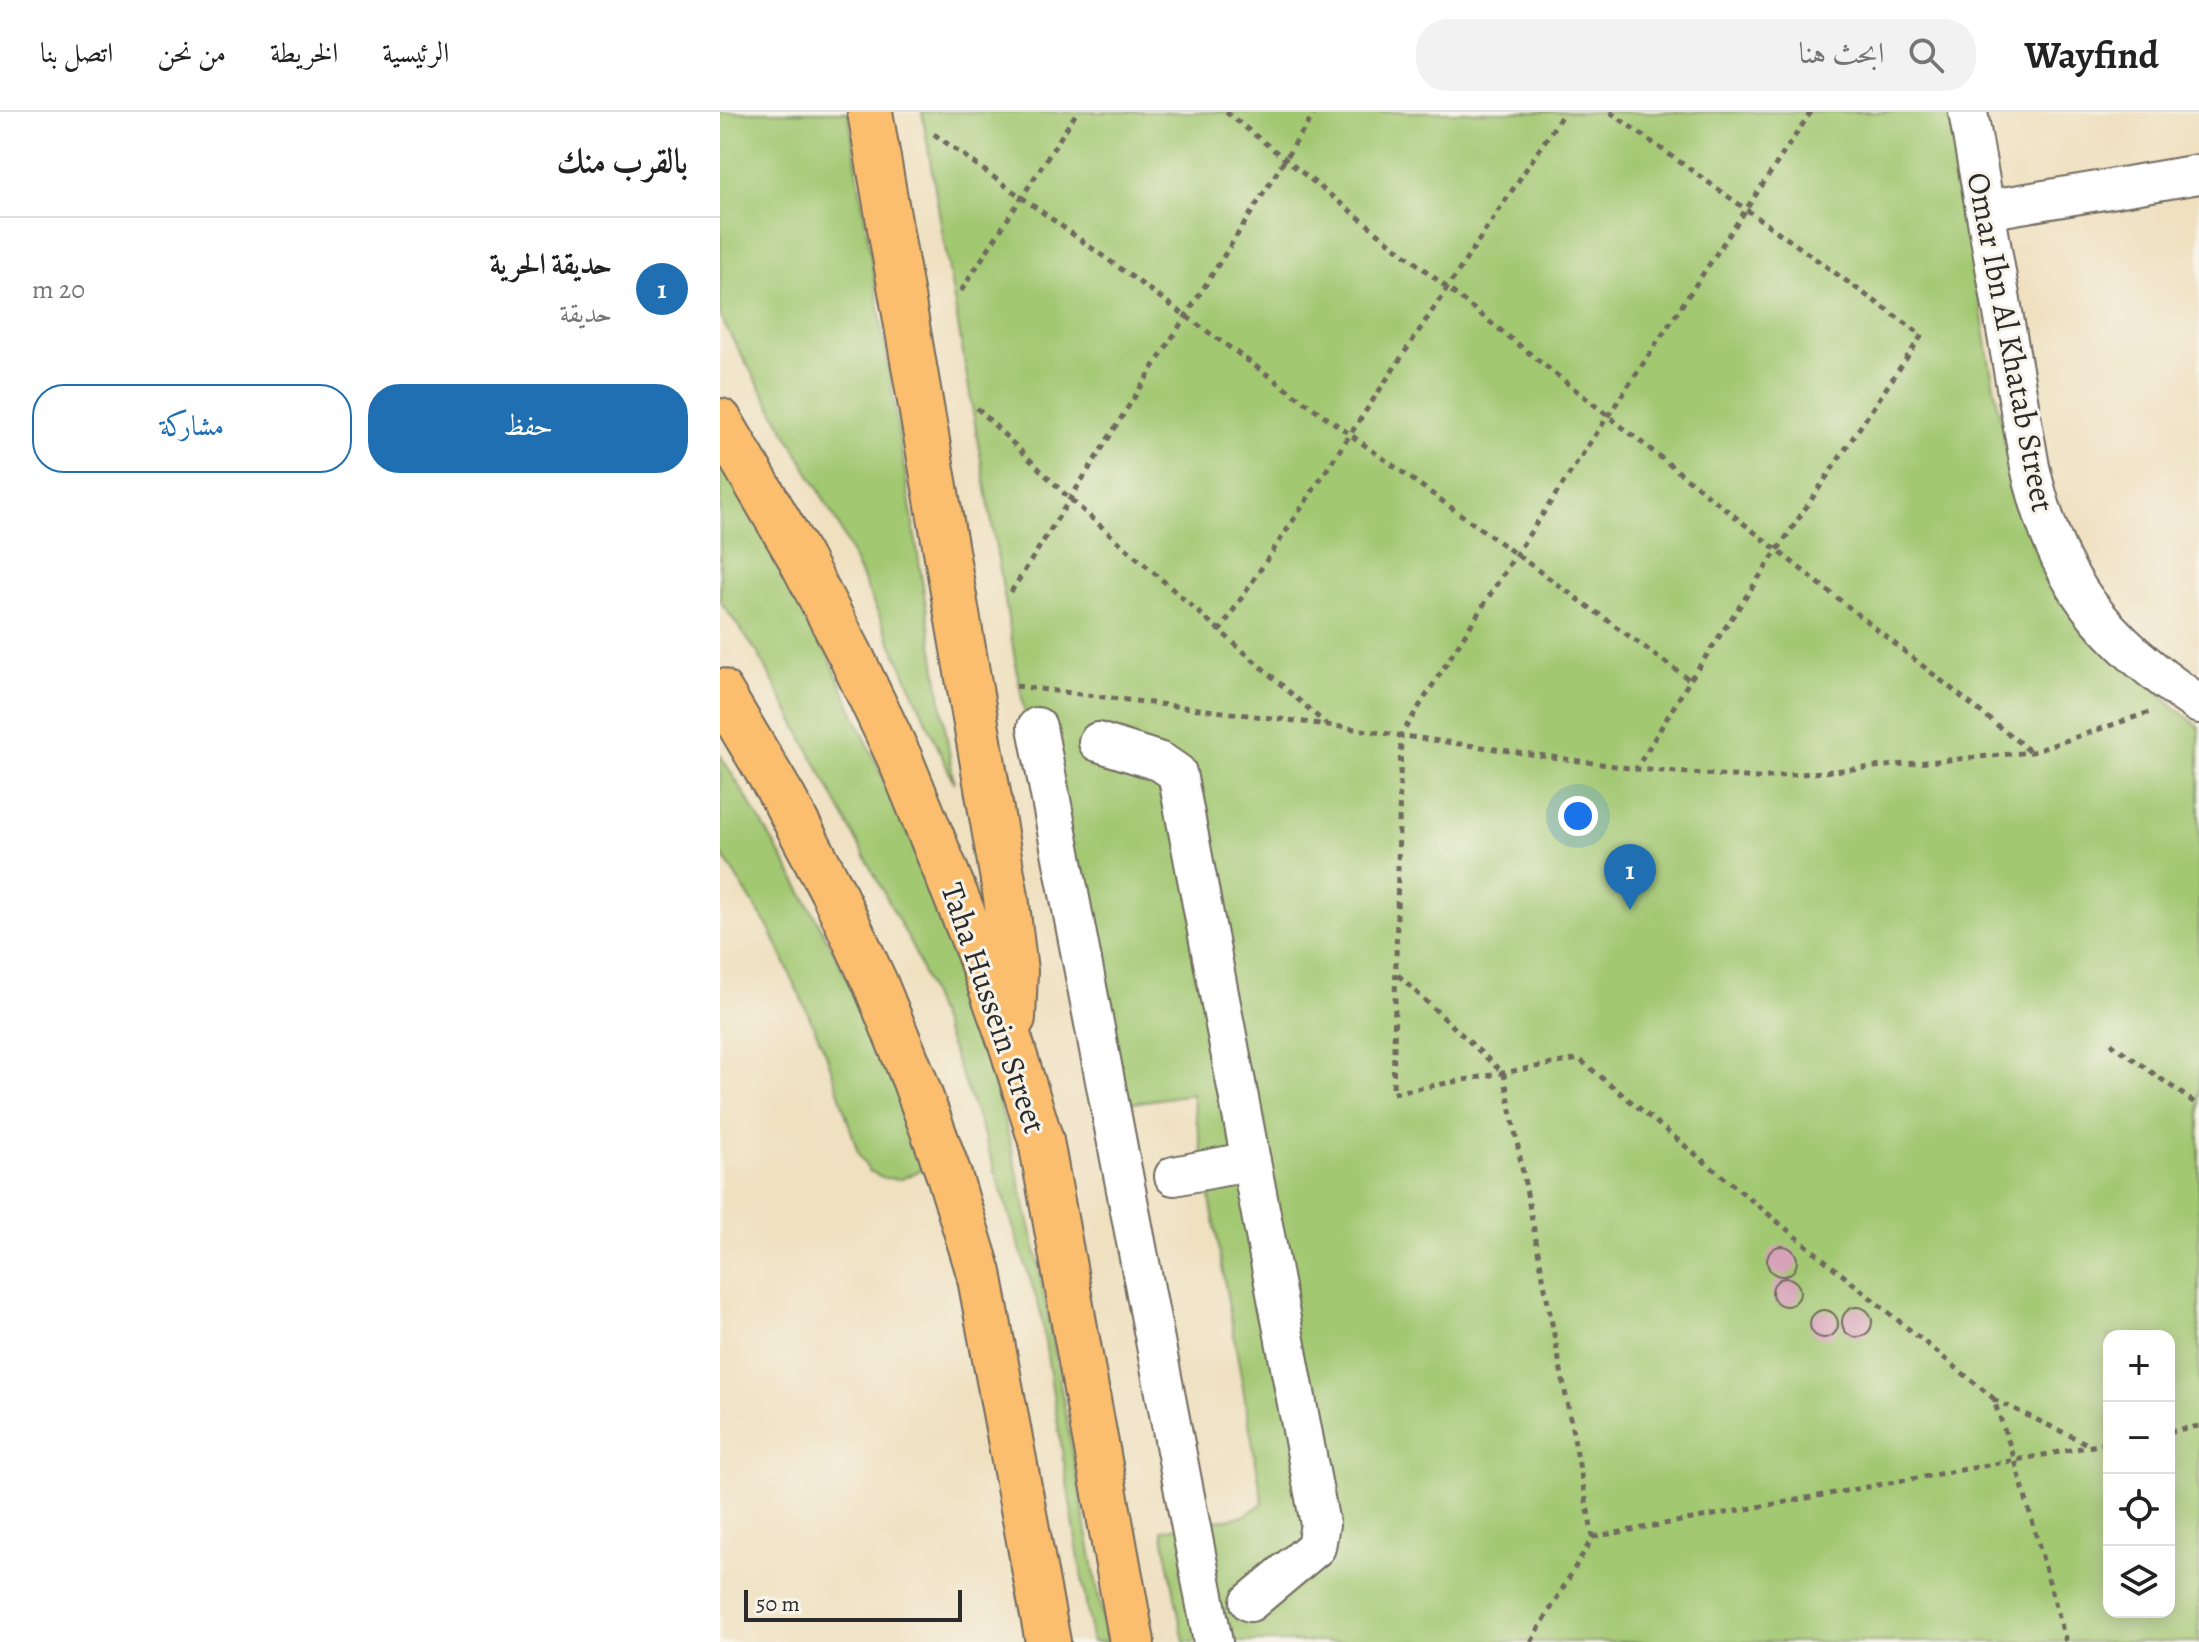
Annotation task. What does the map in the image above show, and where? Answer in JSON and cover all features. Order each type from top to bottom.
[{"type":"main road","points":[[870,112],[1010,922],[1015,971],[1011,1044]]},
{"type":"main road","name":"Taha Hussein Street","points":[[720,421],[799,556],[900,759],[977,948],[1011,1044],[1041,1141],[1132,1642]]},
{"type":"main road","points":[[720,691],[784,799],[832,890],[897,1038],[949,1175],[979,1273],[1048,1642]]},
{"type":"street","name":"Omar Ibn Al Khatab Street","points":[[1968,112],[2030,467],[2041,512],[2057,555],[2081,595],[2109,631],[2142,664],[2195,701]]},
{"type":"street","points":[[1985,210],[2199,174]]},
{"type":"street","points":[[1037,727],[1213,1642]]},
{"type":"street","points":[[1098,742],[1161,762],[1177,773],[1320,1524],[1316,1547],[1250,1602]]},
{"type":"street","points":[[1174,1176],[1251,1161]]},
{"type":"path","points":[[961,291],[1077,112]]},
{"type":"path","points":[[1226,112],[2032,752]]},
{"type":"path","points":[[1011,592],[1315,112]]},
{"type":"path","points":[[1219,632],[1564,112]]},
{"type":"path","points":[[1610,112],[1922,335],[1690,680],[1636,769]]},
{"type":"path","points":[[1811,112],[1516,554],[1401,735],[1393,1093],[1579,1059],[1993,1398],[2092,1446]]},
{"type":"path","points":[[934,134],[1690,680]]},
{"type":"path","points":[[977,408],[1070,499],[1327,725]]},
{"type":"path","points":[[1016,686],[1327,725],[1636,769],[1759,778],[2032,752],[2195,701]]},
{"type":"path","points":[[1397,974],[1504,1074],[1593,1537],[1531,1642]]},
{"type":"path","points":[[2111,1043],[2199,1106]]},
{"type":"path","points":[[1993,1398],[2015,1460],[2066,1642]]},
{"type":"path","points":[[2175,1431],[2199,1426]]},
{"type":"path","points":[[1593,1537],[2103,1444]]},
{"type":"green space","points":[[720,112],[848,112],[954,783],[838,524],[720,317]]},
{"type":"green space","points":[[922,112],[1950,112],[1989,360],[2018,511],[2052,573],[2170,704],[2199,727],[2199,1642],[1184,1642],[1162,1530],[1244,1516],[1263,1503],[1192,1094],[1099,1108],[1019,683]]},
{"type":"green space","points":[[720,446],[768,521],[915,850],[966,991],[1006,1125],[1037,1256],[1107,1642],[1092,1642],[1040,1310],[980,1124],[913,948],[759,655],[720,601]]},
{"type":"green space","points":[[720,755],[808,904],[885,1060],[925,1168],[902,1179],[884,1178],[869,1171],[859,1155],[826,1053],[770,930],[720,851]]},
{"type":"building","points":[[1782,1246],[1788,1247],[1796,1255],[1796,1267],[1788,1275],[1782,1276],[1776,1275],[1768,1267],[1767,1261],[1768,1255],[1776,1247]]},
{"type":"building","points":[[1786,1278],[1796,1282],[1800,1292],[1796,1302],[1786,1306],[1776,1302],[1772,1292],[1776,1282]]},
{"type":"building","points":[[1857,1307],[1868,1311],[1872,1322],[1868,1333],[1857,1337],[1846,1333],[1842,1322],[1846,1311]]},
{"type":"building","points":[[1824,1310],[1834,1314],[1838,1324],[1834,1334],[1824,1338],[1814,1334],[1810,1324],[1814,1314]]},
{"type":"place","name":"حديقة الحرية","points":[[1630,910]]}]
